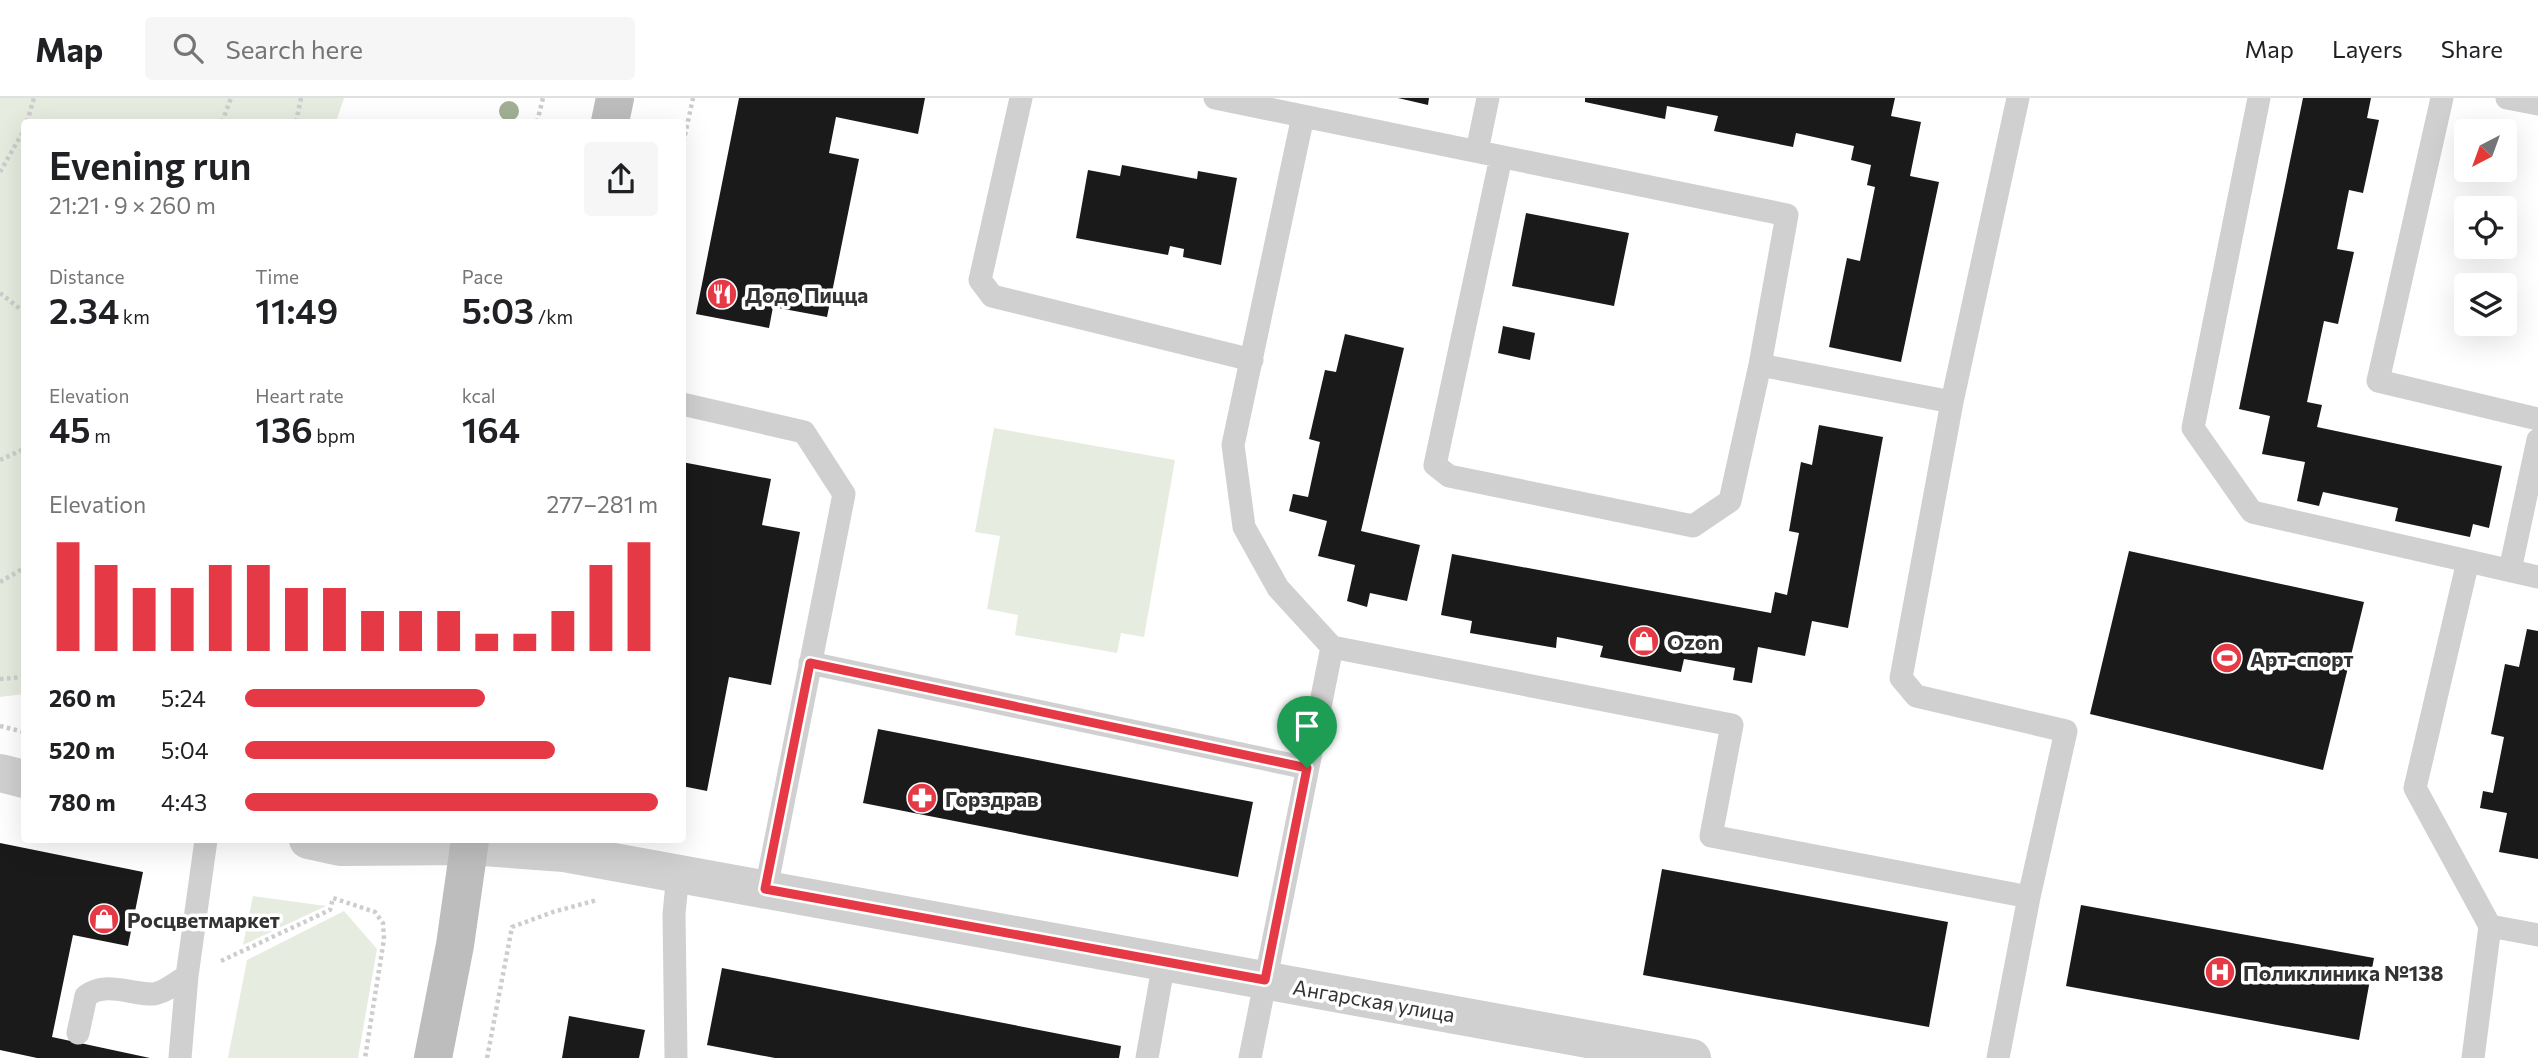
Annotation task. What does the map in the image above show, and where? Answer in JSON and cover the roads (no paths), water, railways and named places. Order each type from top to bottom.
[{"type":"main road","points":[[611,119],[615,98]]},
{"type":"main road","points":[[433,1058],[455,945],[469,843]]},
{"type":"street","points":[[0,773],[21,778]]},
{"type":"street","name":"Ангарская улица","points":[[322,843],[340,847],[469,843],[564,853],[1265,980],[1628,1052],[1692,1058]]},
{"type":"lane","points":[[1021,98],[980,280],[992,296],[1252,360]]},
{"type":"lane","points":[[1215,98],[1247,101],[1303,116],[1787,215],[1760,365],[1730,500],[1693,526],[1449,476],[1434,465],[1501,157]]},
{"type":"lane","points":[[1477,151],[1488,98]]},
{"type":"lane","points":[[1998,1058],[2029,897],[2066,731],[1916,696],[1901,678],[1952,402],[2018,98]]},
{"type":"lane","points":[[2259,98],[2193,428],[2252,512],[2538,577]]},
{"type":"lane","points":[[2442,98],[2378,381],[2538,419]]},
{"type":"lane","points":[[2507,98],[2538,104]]},
{"type":"lane","points":[[1303,116],[1233,445],[1244,527],[1278,588],[1332,647],[1732,725],[1711,836],[2029,897]]},
{"type":"lane","points":[[1760,365],[1952,402]]},
{"type":"lane","points":[[686,405],[804,432],[844,494],[765,889]]},
{"type":"lane","points":[[2510,570],[2538,440]]},
{"type":"lane","points":[[2468,561],[2415,788],[2490,926],[2473,1058]]},
{"type":"lane","points":[[1250,1058],[1332,647]]},
{"type":"lane","points":[[810,663],[1307,768]]},
{"type":"lane","points":[[180,1058],[187,976],[206,843]]},
{"type":"lane","points":[[678,873],[674,914],[678,1058]]},
{"type":"lane","points":[[2490,926],[2538,935]]},
{"type":"lane","points":[[1147,1058],[1164,962]]},
{"type":"lane","points":[[78,1033],[86,996],[94,990],[102,988],[155,994],[187,976]]},
{"type":"place","name":"Додо Пицца","points":[[722,294]]},
{"type":"place","name":"Ozon","points":[[1644,641]]},
{"type":"place","name":"Арт-спорт","points":[[2227,658]]},
{"type":"place","name":"Горздрав","points":[[922,798]]},
{"type":"place","name":"Росцветмаркет","points":[[104,919]]},
{"type":"place","name":"Поликлиника №138","points":[[2220,972]]}]
